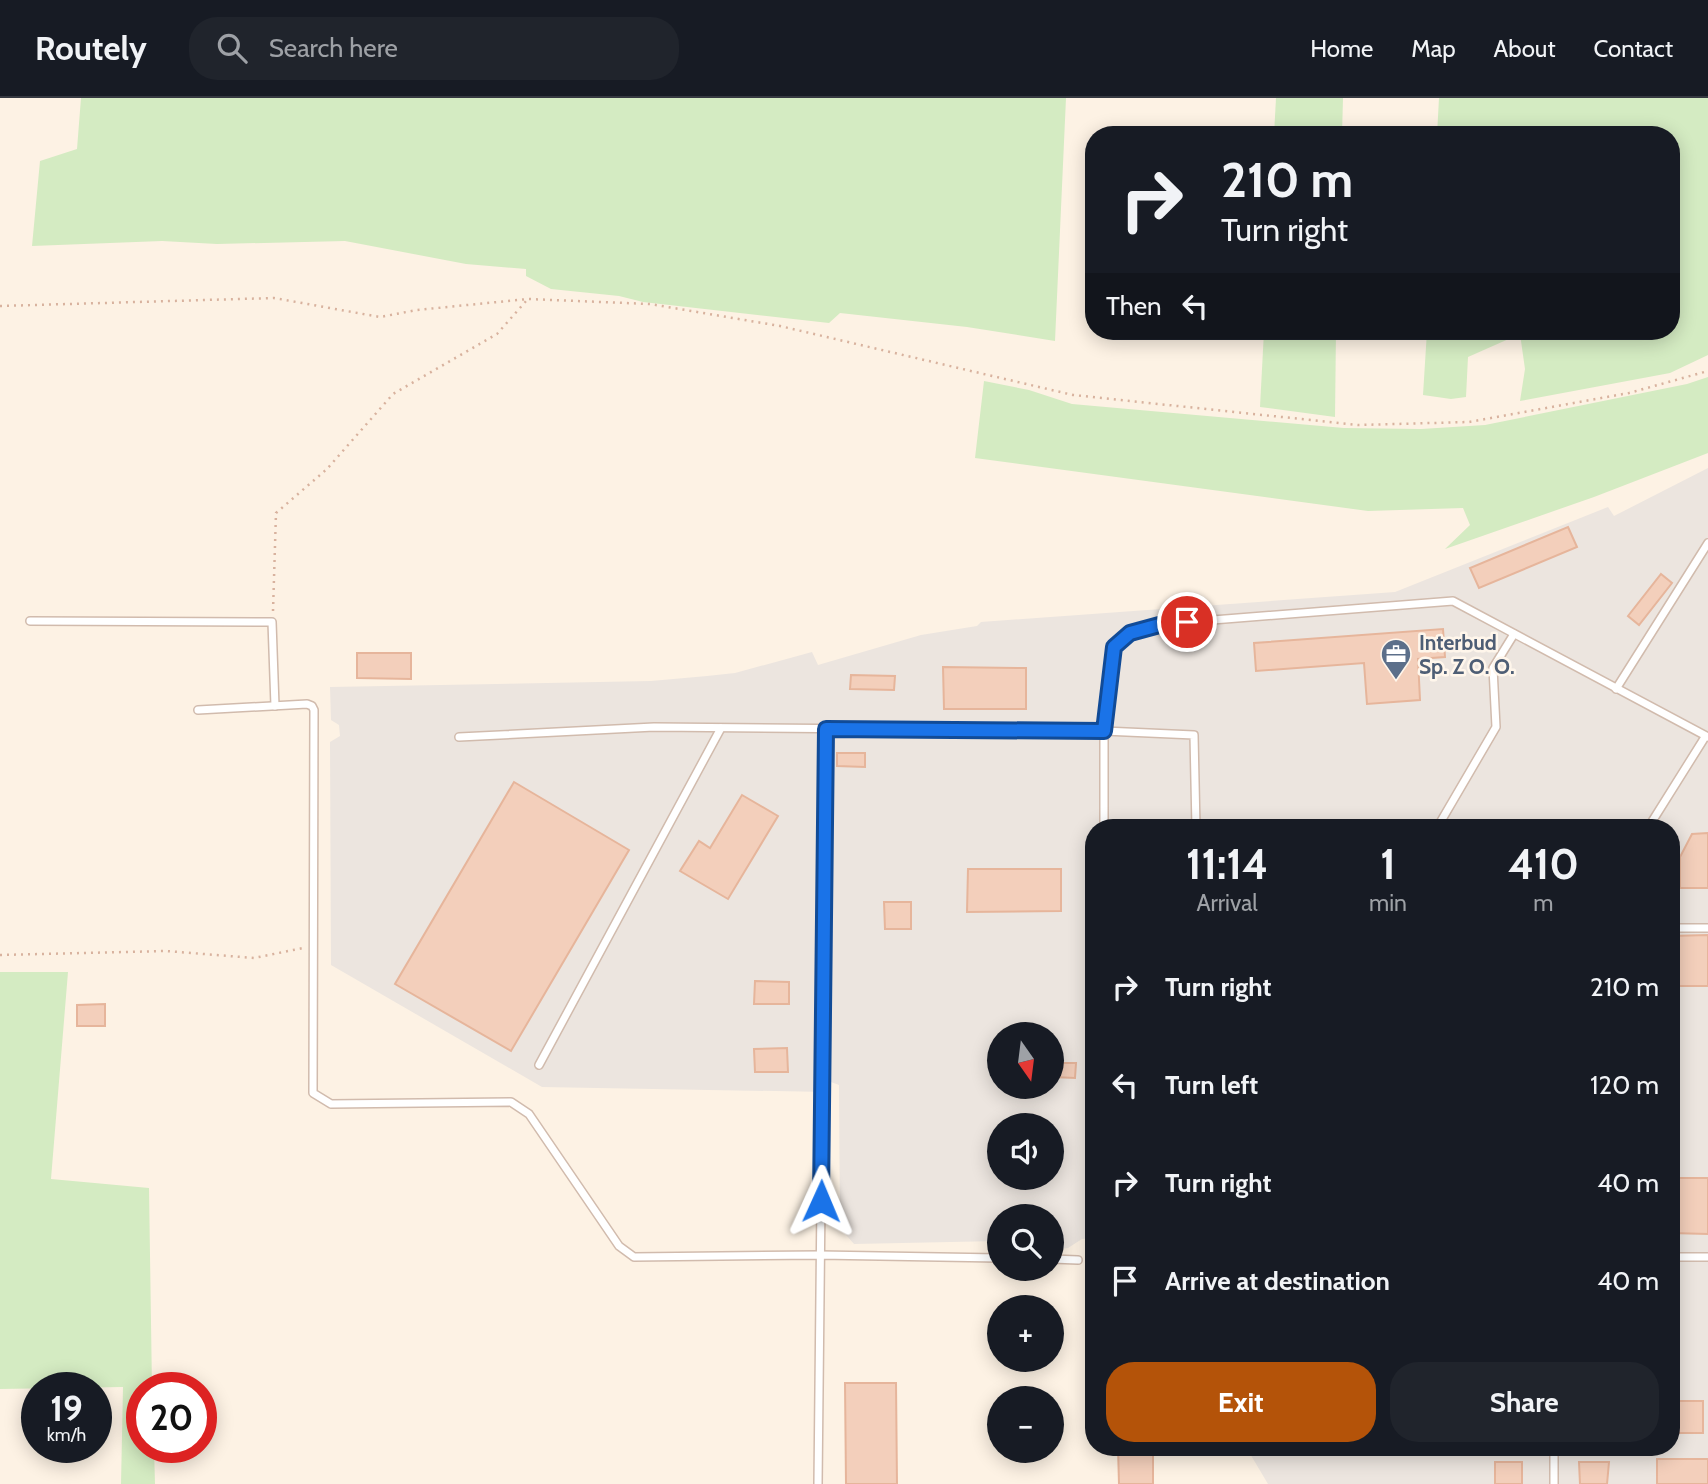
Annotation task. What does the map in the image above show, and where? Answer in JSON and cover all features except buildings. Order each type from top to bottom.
[{"type":"lane","points":[[1616,689],[1708,543]]},
{"type":"lane","points":[[1104,819],[1104,731],[1114,647],[1130,633],[1163,624],[1453,601],[1707,737],[1654,819]]},
{"type":"lane","points":[[30,621],[272,622],[275,706]]},
{"type":"lane","points":[[1442,819],[1496,727],[1493,668],[1514,634]]},
{"type":"lane","points":[[198,710],[307,704],[314,710],[313,1093],[331,1104],[511,1102],[529,1114],[620,1246],[634,1257],[820,1255],[987,1258]]},
{"type":"lane","points":[[459,737],[654,727],[1104,731],[1194,735],[1196,819]]},
{"type":"lane","points":[[539,1065],[721,728]]},
{"type":"lane","points":[[818,1484],[826,729]]},
{"type":"lane","points":[[1680,928],[1708,929]]},
{"type":"lane","points":[[1680,1257],[1708,1257]]},
{"type":"lane","points":[[1064,1259],[1078,1259]]},
{"type":"lane","points":[[1554,1456],[1554,1484]]},
{"type":"path","points":[[0,306],[274,298],[380,317],[417,310],[528,299],[650,304],[780,326],[1073,395],[1357,425],[1469,422],[1629,393],[1708,371]]},
{"type":"path","points":[[272,622],[276,513],[327,469],[393,394],[497,334],[528,299]]},
{"type":"path","points":[[0,955],[166,951],[254,958],[313,946]]},
{"type":"shaded area","points":[[1708,468],[1708,1484],[1268,1484],[1251,1456],[1680,1456],[1680,819],[1085,819],[1085,1239],[1064,1248],[1064,1204],[987,1204],[987,1241],[854,1244],[840,1228],[839,1085],[831,1082],[828,1092],[542,1087],[331,965],[330,742],[340,736],[339,725],[331,720],[330,687],[651,681],[735,673],[812,652],[818,665],[921,635],[977,626],[981,622],[1395,592],[1608,507],[1614,516]]},
{"type":"green space","points":[[81,98],[1066,98],[1055,341],[967,327],[840,313],[829,323],[643,302],[619,296],[551,289],[526,276],[526,269],[466,264],[345,241],[217,244],[162,241],[32,246],[40,161],[77,149]]},
{"type":"green space","points":[[1276,98],[1343,98],[1342,126],[1274,126]]},
{"type":"green space","points":[[1439,98],[1708,98],[1708,355],[1670,373],[1520,401],[1525,369],[1521,340],[1680,340],[1680,126],[1437,126]]},
{"type":"green space","points":[[1264,340],[1336,340],[1335,417],[1260,407]]},
{"type":"green space","points":[[1426,340],[1506,340],[1468,357],[1466,397],[1451,399],[1423,395]]},
{"type":"green space","points":[[1708,377],[1708,453],[1594,497],[1445,549],[1470,525],[1463,508],[1368,511],[975,458],[984,381],[1029,390],[1072,404],[1344,428],[1421,429],[1485,425],[1687,384]]},
{"type":"green space","points":[[0,972],[68,972],[51,1179],[149,1188],[152,1372],[126,1372],[126,1463],[154,1463],[155,1484],[121,1484],[123,1387],[112,1387],[112,1372],[21,1372],[21,1389],[0,1389]]},
{"type":"place","name":"Interbud Sp. Z O. O.","points":[[1396,681]]},
{"type":"route","points":[[821,1201],[826,729],[1104,731],[1114,647],[1130,633],[1163,624],[1187,622]]}]
